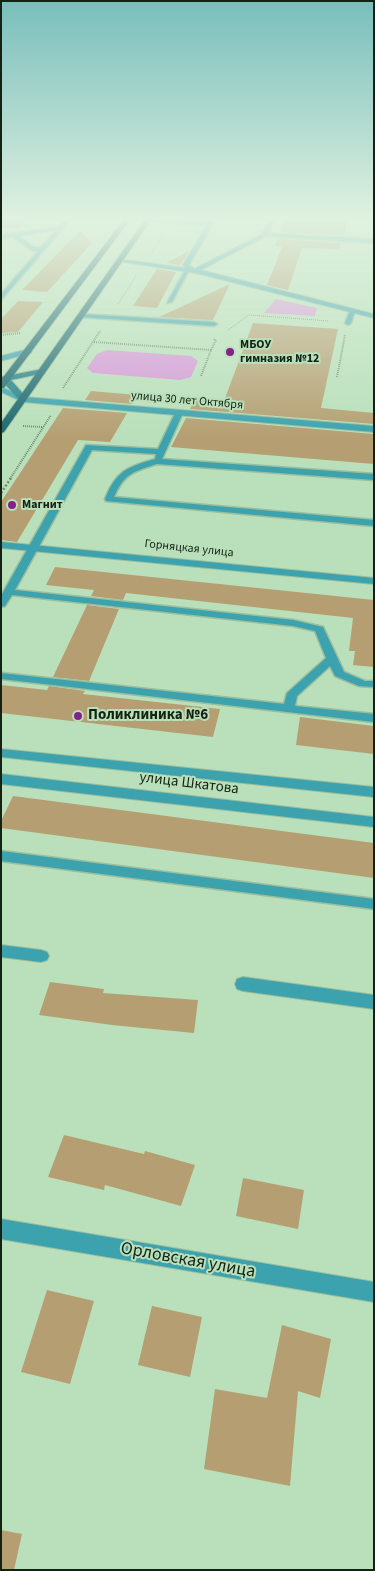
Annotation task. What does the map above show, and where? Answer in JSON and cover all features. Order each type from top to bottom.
[{"type":"main road","points":[[2,383],[73,290]]},
{"type":"main road","points":[[1,430],[99,290]]},
{"type":"main road","points":[[2,383],[42,372]]},
{"type":"street","points":[[271,290],[374,316]]},
{"type":"street","points":[[1,359],[28,351]]},
{"type":"street","name":"улица 30 лет Октября","points":[[2,383],[23,400],[374,429]]},
{"type":"street","name":"Горняцкая улица","points":[[1,545],[374,581]]},
{"type":"street","name":"улица Шкатова","points":[[1,753],[374,792]]},
{"type":"street","name":"улица Шкатова","points":[[1,779],[374,822]]},
{"type":"street","points":[[1,951],[41,956]]},
{"type":"street","points":[[243,984],[374,1002]]},
{"type":"street","name":"Орловская улица","points":[[1,1229],[374,1292]]},
{"type":"lane","points":[[169,302],[175,290]]},
{"type":"lane","points":[[348,322],[352,311]]},
{"type":"lane","points":[[81,316],[214,324]]},
{"type":"lane","points":[[179,413],[159,456],[126,471],[115,482],[110,499],[374,523]]},
{"type":"lane","points":[[1,604],[89,447],[374,478]]},
{"type":"lane","points":[[8,592],[293,623],[319,629],[338,674],[363,684],[374,684]]},
{"type":"lane","points":[[289,708],[291,696],[332,659]]},
{"type":"lane","points":[[1,676],[374,718]]},
{"type":"lane","points":[[1,856],[374,904]]},
{"type":"path","points":[[1,493],[54,410],[54,402],[127,290]]},
{"type":"path","points":[[222,335],[249,315],[348,322],[337,377]]},
{"type":"path","points":[[1,335],[24,333]]},
{"type":"path","points":[[93,342],[212,350],[200,376]]},
{"type":"path","points":[[23,426],[43,427]]},
{"type":"shaded area","points":[[276,299],[317,308],[315,316],[264,313]]},
{"type":"shaded area","points":[[107,350],[191,356],[198,361],[191,377],[180,380],[93,373],[87,368],[97,354]]},
{"type":"building","points":[[26,290],[49,290],[47,292]]},
{"type":"building","points":[[143,290],[166,290],[157,308],[133,306]]},
{"type":"building","points":[[216,290],[227,290],[213,320],[159,317]]},
{"type":"building","points":[[18,301],[43,302],[18,332],[1,333],[1,319]]},
{"type":"building","points":[[253,323],[338,329],[321,408],[374,413],[374,424],[190,409],[196,398],[224,401]]},
{"type":"building","points":[[91,391],[137,395],[132,404],[85,400]]},
{"type":"building","points":[[63,408],[127,413],[110,442],[78,440],[17,542],[1,540],[1,502]]},
{"type":"building","points":[[186,418],[374,434],[374,464],[171,447]]},
{"type":"building","points":[[55,567],[374,600],[374,667],[353,665],[355,651],[349,651],[353,618],[126,593],[123,600],[91,596],[94,590],[46,585]]},
{"type":"building","points":[[87,605],[119,609],[89,681],[53,677]]},
{"type":"building","points":[[1,685],[47,690],[49,686],[85,691],[83,694],[220,709],[213,737],[1,713]]},
{"type":"building","points":[[300,717],[374,726],[374,754],[296,745]]},
{"type":"building","points":[[13,796],[374,843],[374,878],[1,828],[1,821]]},
{"type":"building","points":[[50,982],[104,989],[103,993],[198,1000],[194,1033],[112,1025],[39,1015]]},
{"type":"building","points":[[64,1135],[144,1154],[145,1151],[195,1165],[181,1206],[105,1185],[104,1190],[48,1177]]},
{"type":"building","points":[[243,1178],[304,1190],[298,1229],[236,1216]]},
{"type":"building","points":[[47,1290],[94,1301],[70,1384],[21,1372]]},
{"type":"building","points":[[152,1306],[202,1317],[190,1377],[138,1365]]},
{"type":"building","points":[[282,1325],[331,1339],[320,1398],[298,1391],[290,1486],[204,1469],[215,1389],[267,1398]]},
{"type":"building","points":[[1,1530],[22,1534],[14,1570],[1,1570]]},
{"type":"place","name":"МБОУ гимназия №12","points":[[230,352]]},
{"type":"place","name":"Магнит","points":[[12,505]]},
{"type":"place","name":"Поликлиника №6","points":[[78,716]]}]
